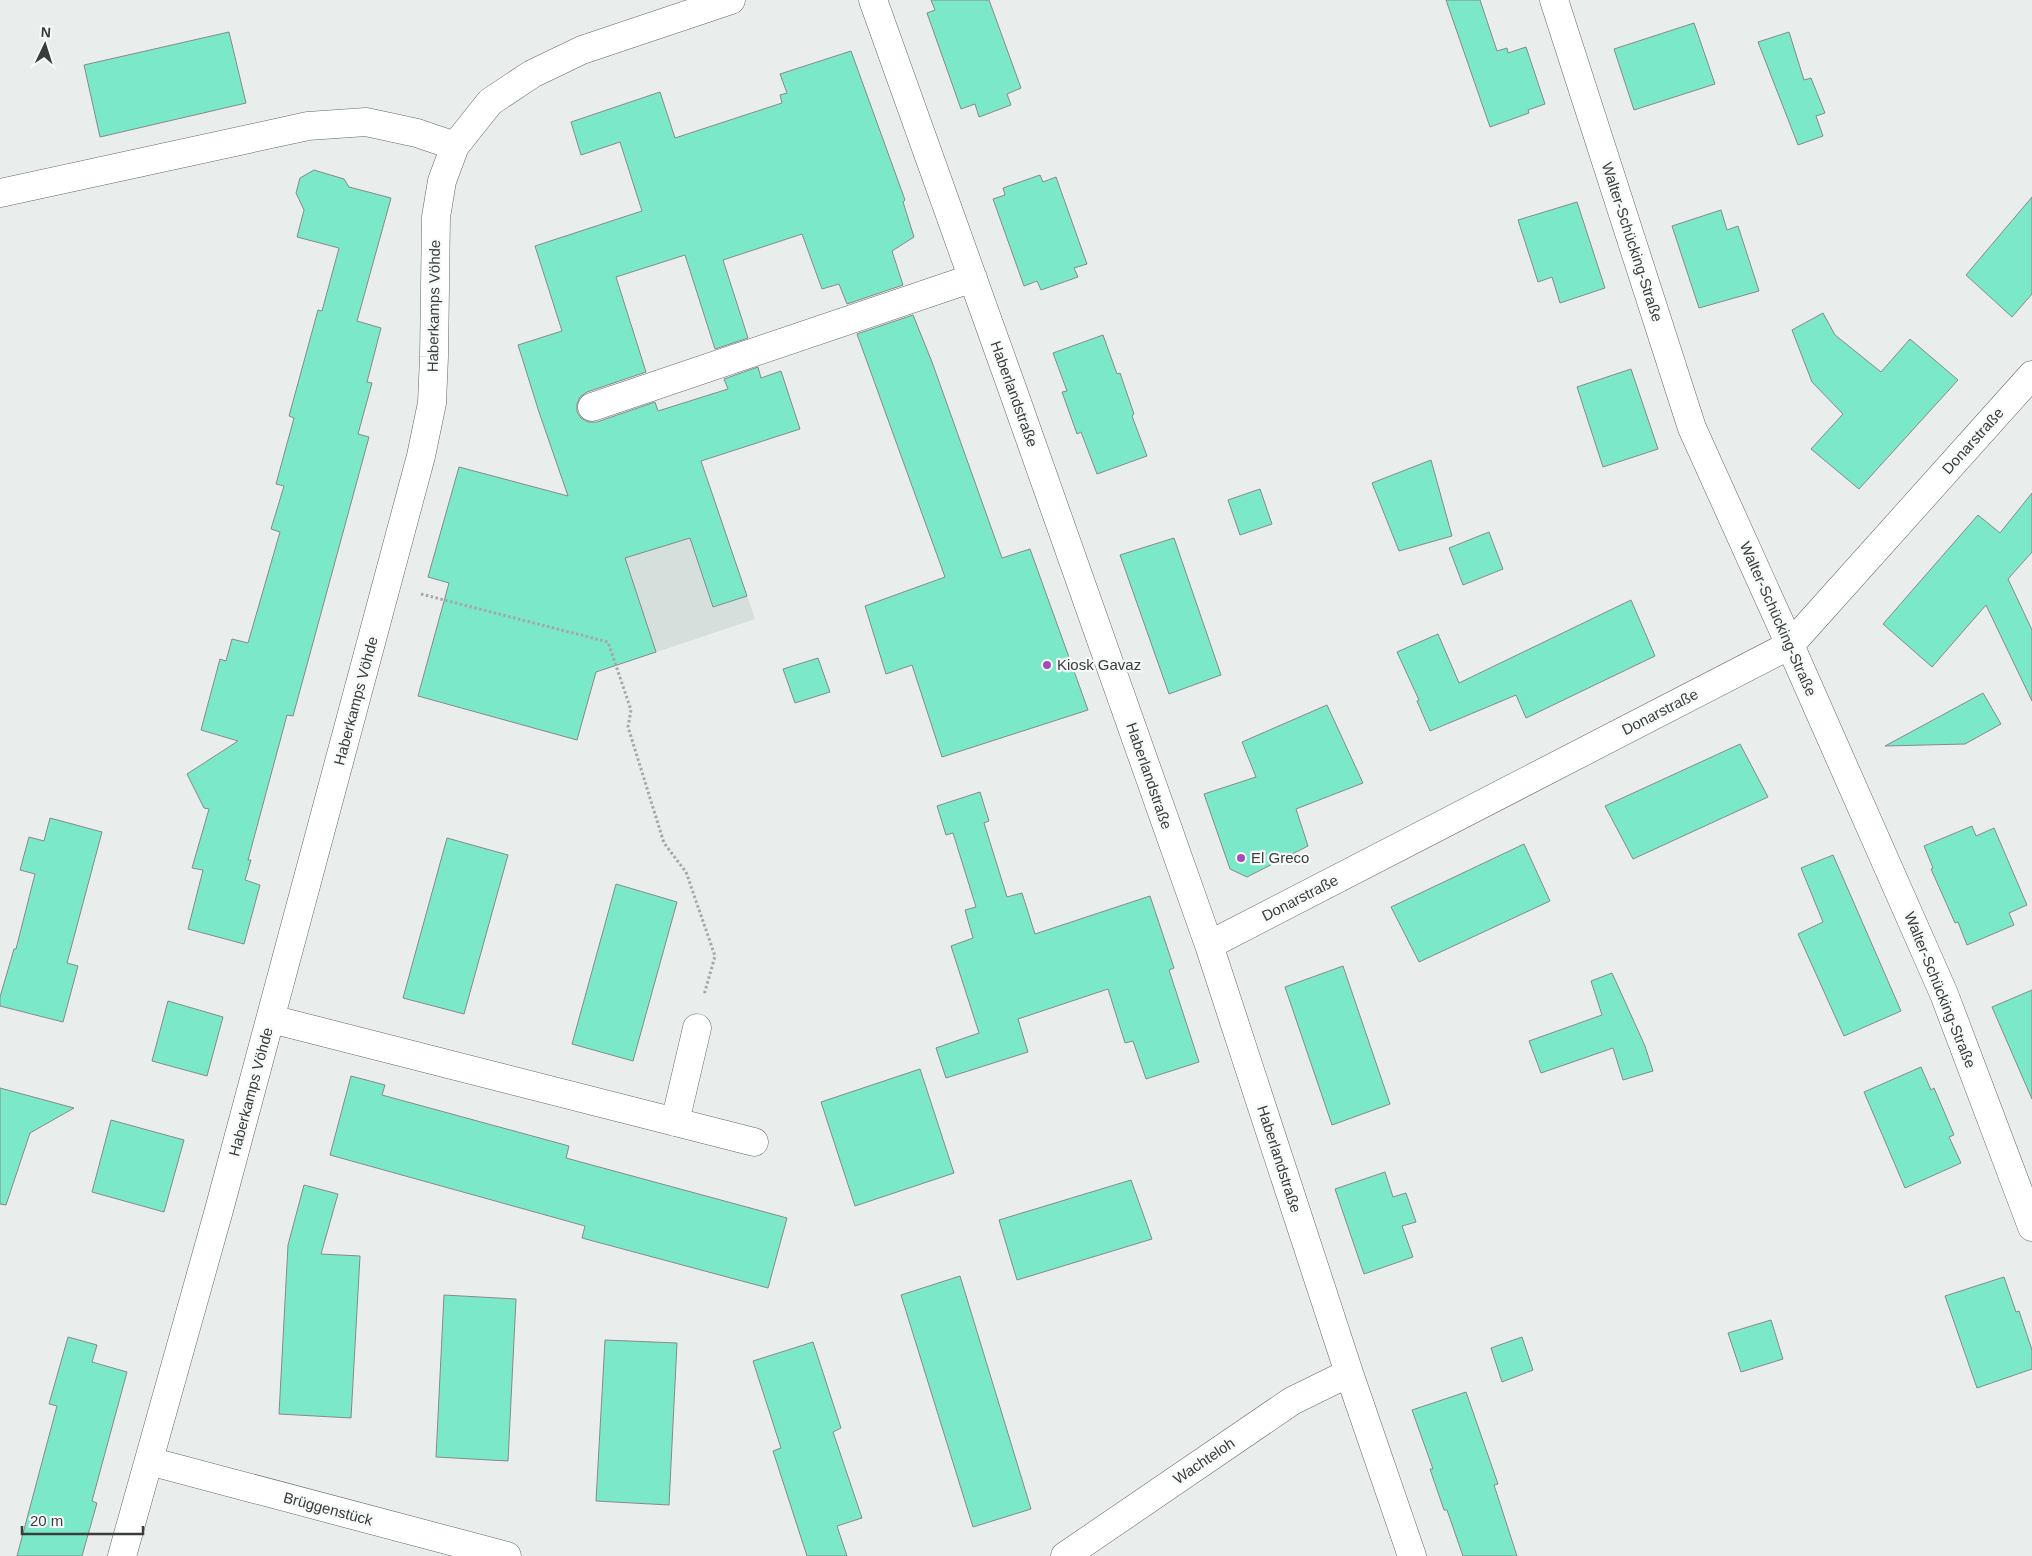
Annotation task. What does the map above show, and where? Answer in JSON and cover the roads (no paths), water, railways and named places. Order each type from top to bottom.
[{"type":"street","name":"Haberkamps Vöhde","points":[[122,1556],[271,1019],[421,456],[432,403],[436,217],[442,181],[455,146],[490,102],[532,74],[582,50],[731,0]]},
{"type":"street","name":"Haberlandstraße","points":[[872,0],[973,278],[1208,945],[1348,1374],[1412,1556]]},
{"type":"street","name":"Walter-Schücking-Straße","points":[[1554,0],[1692,428],[1944,994],[2032,1228]]},
{"type":"street","points":[[0,193],[308,126],[366,122],[416,133],[455,146]]},
{"type":"street","points":[[592,407],[973,278]]},
{"type":"street","name":"Donarstraße","points":[[1208,945],[1790,645],[2032,375]]},
{"type":"street","points":[[271,1019],[754,1142]]},
{"type":"street","points":[[675,1122],[697,1028]]},
{"type":"street","name":"Wachteloh","points":[[1065,1556],[1292,1401],[1348,1374]]},
{"type":"street","name":"Brüggenstück","points":[[149,1461],[506,1556]]},
{"type":"place","name":"Kiosk Gavaz","points":[[1047,665]]},
{"type":"place","name":"El Greco","points":[[1241,858]]}]
